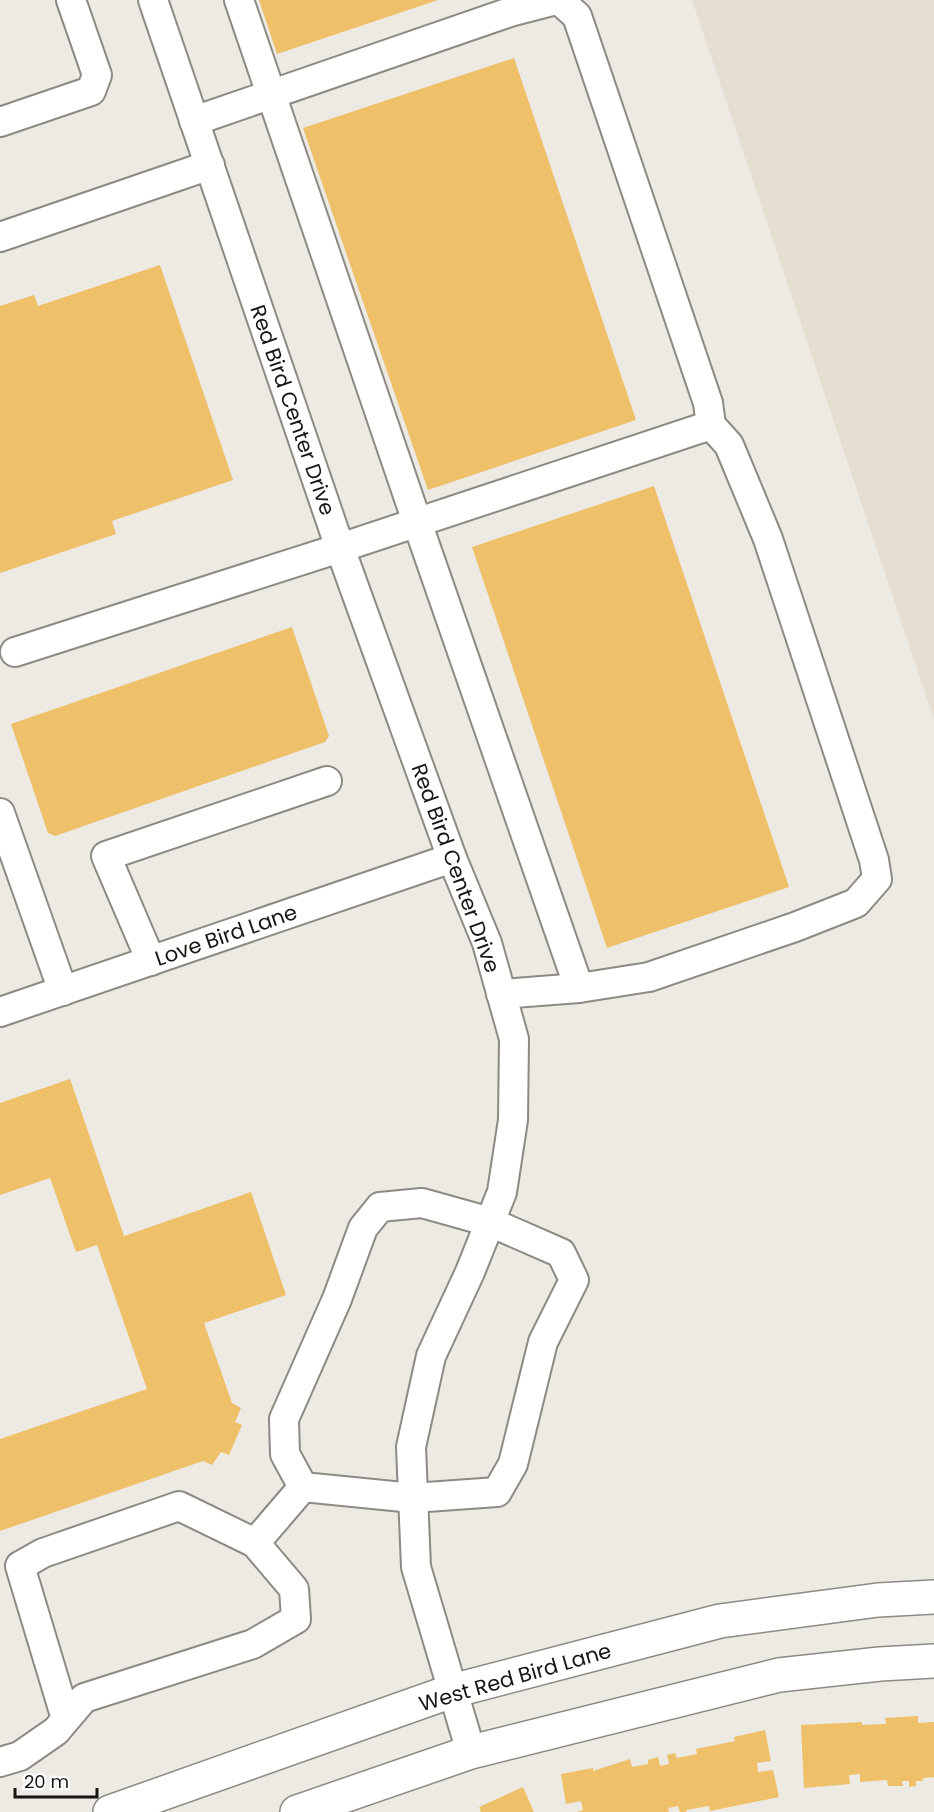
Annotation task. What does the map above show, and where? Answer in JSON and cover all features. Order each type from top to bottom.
[{"type":"main road","name":"West Red Bird Lane","points":[[110,1812],[452,1691],[720,1621],[878,1600],[934,1597]]},
{"type":"main road","points":[[297,1812],[471,1752],[779,1675],[880,1664],[934,1661]]},
{"type":"street","points":[[0,123],[91,91],[97,75],[70,0]]},
{"type":"street","name":"Red Bird Center Drive","points":[[153,0],[340,548],[452,858],[487,944],[514,1039],[513,1120],[502,1192],[470,1272],[431,1356],[411,1447],[416,1567],[471,1752]]},
{"type":"street","points":[[239,0],[579,988]]},
{"type":"street","points":[[194,121],[510,12],[558,0],[577,16],[708,403],[711,425],[729,445],[768,539],[874,860],[877,879],[856,903],[795,927],[650,977],[579,988],[501,994]]},
{"type":"street","points":[[0,237],[210,165]]},
{"type":"street","points":[[15,652],[340,548],[711,425]]},
{"type":"street","points":[[151,961],[106,856],[327,781]]},
{"type":"street","points":[[0,813],[11,877],[63,991]]},
{"type":"street","name":"Love Bird Lane","points":[[0,1012],[452,858]]},
{"type":"street","points":[[422,1203],[490,1222],[561,1253],[574,1280],[543,1342],[513,1464],[496,1492],[413,1498],[303,1487],[285,1454],[284,1419],[337,1299],[363,1228],[380,1207],[422,1203]]},
{"type":"street","points":[[255,1543],[303,1487]]},
{"type":"street","points":[[0,1762],[20,1756],[56,1731],[84,1698],[253,1644],[296,1619],[294,1588],[255,1543],[179,1506],[43,1553],[20,1566],[66,1719]]},
{"type":"shaded area","points":[[692,0],[934,0],[934,719]]},
{"type":"building","points":[[259,0],[438,0],[277,54]]},
{"type":"building","points":[[514,58],[636,420],[428,490],[303,128]]},
{"type":"building","points":[[160,265],[233,480],[112,521],[116,534],[0,573],[0,306],[34,295],[38,306]]},
{"type":"building","points":[[654,486],[789,887],[607,948],[472,547]]},
{"type":"building","points":[[292,627],[329,736],[325,742],[55,836],[48,833],[11,724]]},
{"type":"building","points":[[70,1079],[124,1236],[251,1192],[286,1295],[204,1323],[232,1403],[241,1408],[235,1422],[242,1425],[229,1455],[221,1452],[212,1465],[203,1461],[0,1531],[0,1439],[147,1389],[97,1245],[76,1252],[50,1178],[0,1195],[0,1103]]},
{"type":"building","points":[[918,1716],[918,1723],[934,1722],[934,1777],[923,1778],[923,1781],[916,1781],[916,1786],[909,1787],[909,1781],[902,1781],[903,1786],[888,1786],[887,1780],[860,1782],[860,1774],[849,1775],[850,1784],[804,1788],[801,1725],[862,1722],[862,1725],[886,1724],[885,1718]]},
{"type":"building","points":[[765,1730],[771,1761],[757,1763],[758,1772],[773,1770],[779,1797],[710,1811],[709,1806],[686,1810],[687,1812],[680,1812],[678,1806],[668,1808],[669,1812],[577,1812],[583,1810],[581,1801],[566,1804],[561,1774],[593,1768],[593,1771],[630,1759],[632,1767],[648,1764],[648,1760],[658,1757],[660,1766],[669,1764],[667,1755],[675,1753],[677,1758],[697,1754],[696,1749],[735,1741],[734,1737]]},
{"type":"building","points":[[523,1787],[534,1812],[481,1812],[479,1807]]}]
